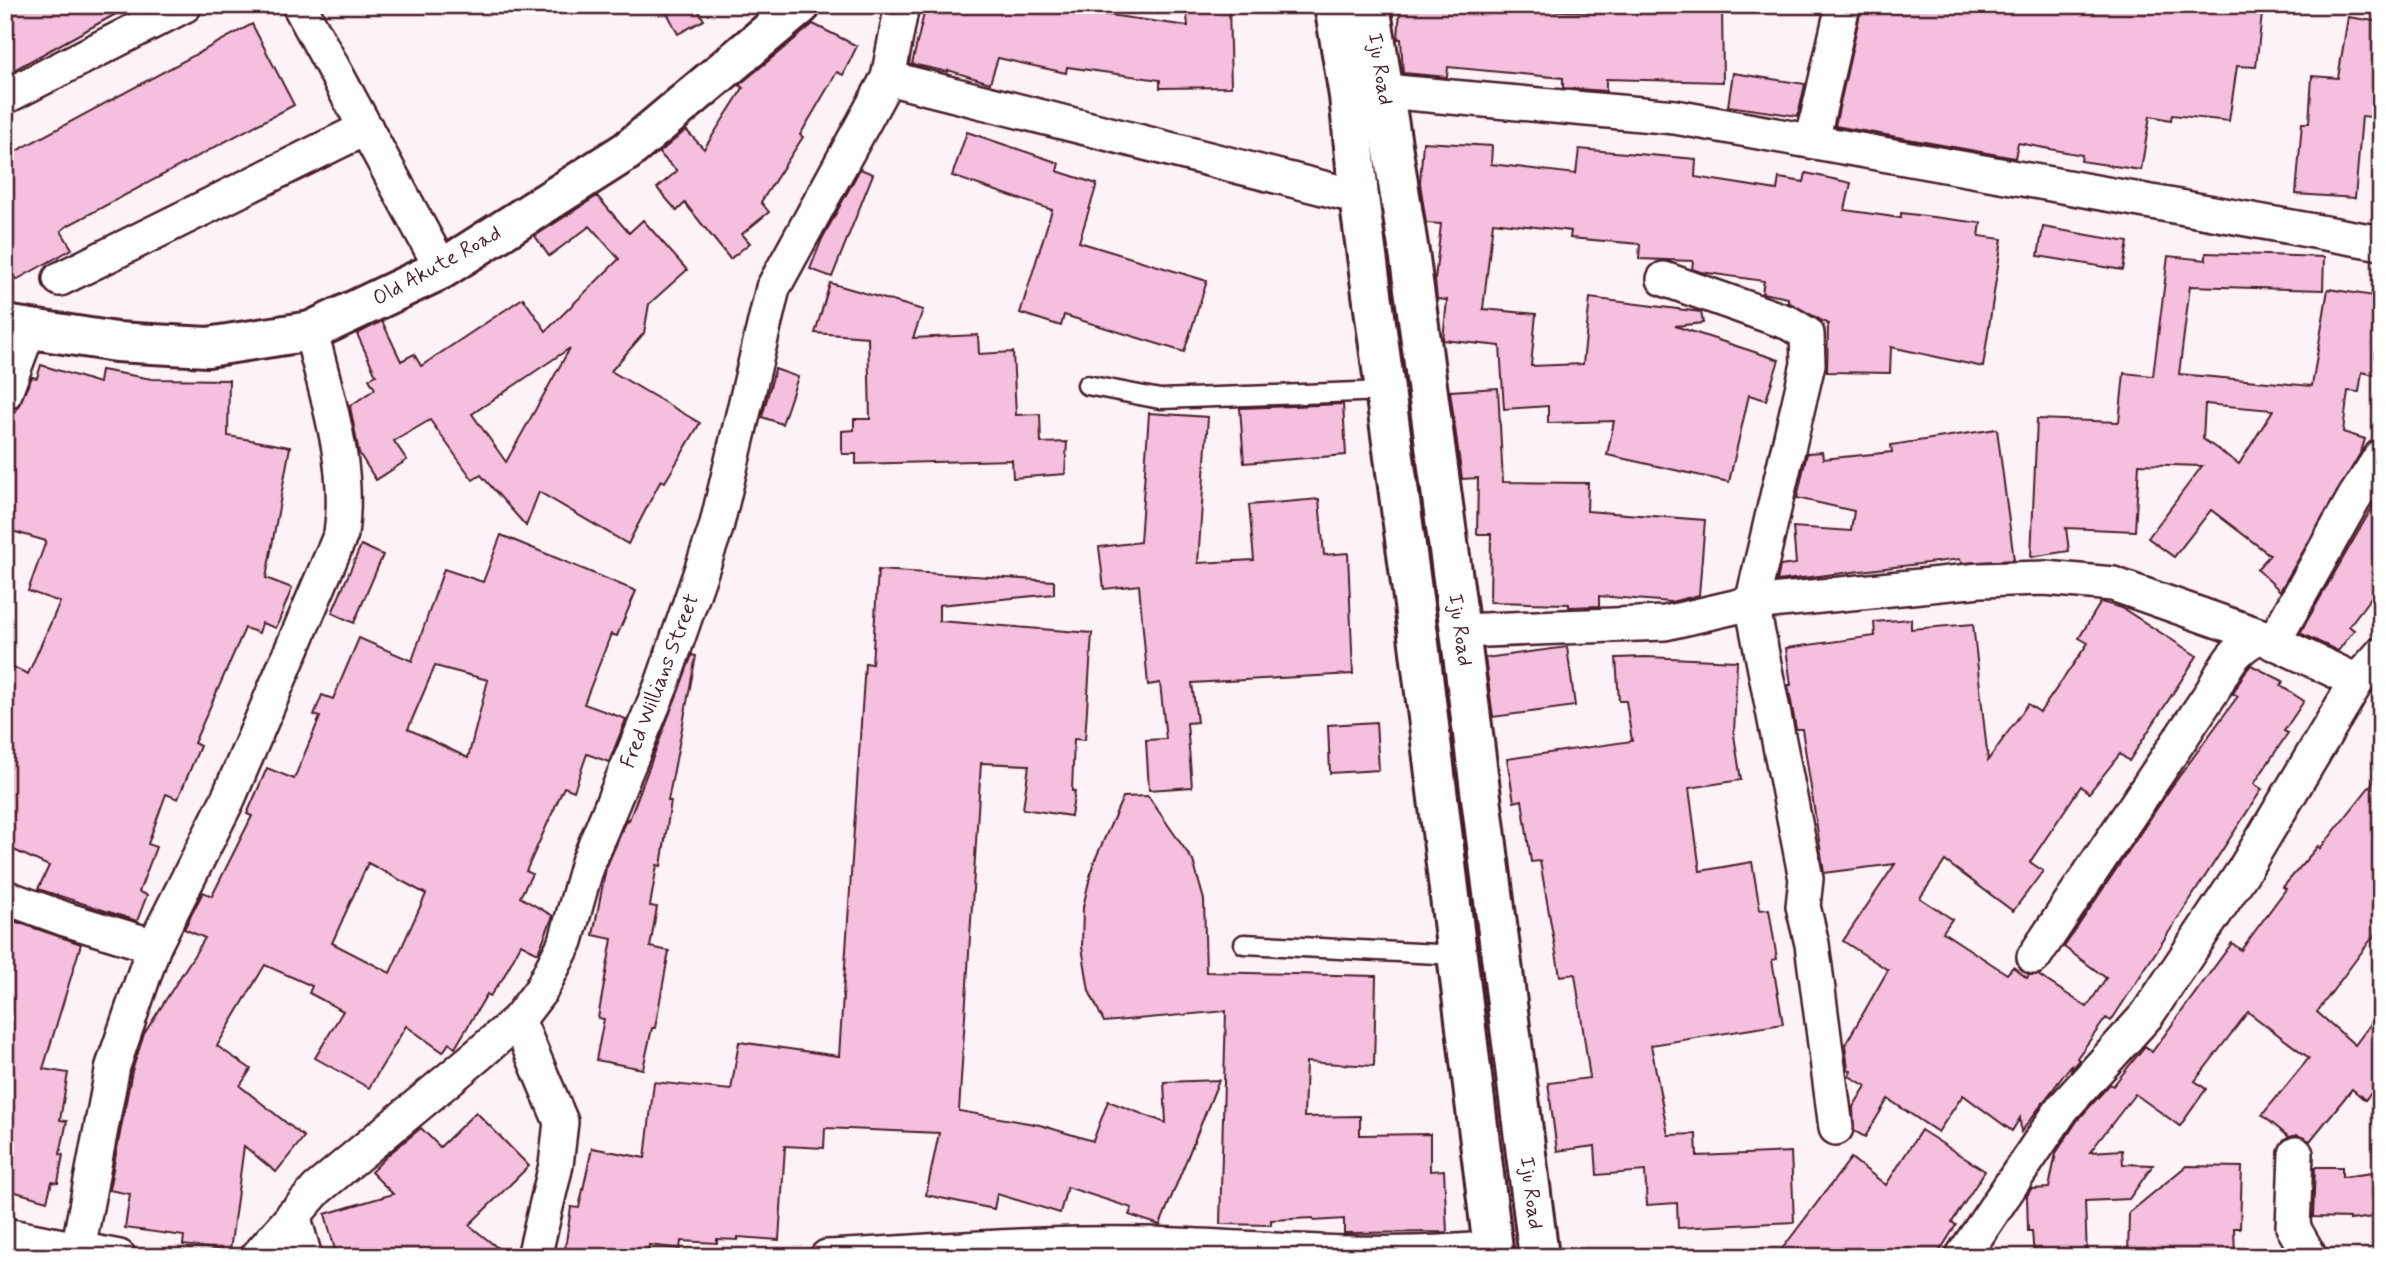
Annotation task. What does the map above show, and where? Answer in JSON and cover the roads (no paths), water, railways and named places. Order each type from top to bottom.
[{"type":"main road","name":"Old Akute Road","points":[[17,327],[116,342],[208,347],[311,331],[442,269],[627,151],[801,5]]},
{"type":"main road","name":"Iju Road","points":[[1334,5],[1349,96],[1359,197],[1386,391],[1493,1252]]},
{"type":"main road","name":"Iju Road","points":[[1370,5],[1460,631],[1539,1257]]},
{"type":"street","points":[[5,97],[185,5]]},
{"type":"street","points":[[299,5],[442,269]]},
{"type":"street","name":"Fred Willians Street","points":[[257,1257],[317,1189],[518,1020],[541,990],[566,941],[588,862],[662,684],[716,528],[773,288],[888,78],[902,5]]},
{"type":"street","points":[[1812,141],[1843,5]]},
{"type":"street","points":[[888,78],[1359,197]]},
{"type":"street","points":[[1384,91],[1675,117],[2381,243]]},
{"type":"street","points":[[60,279],[366,128]]},
{"type":"street","points":[[1664,279],[1789,323],[1807,334],[1808,364],[1752,603],[1805,879],[1803,906],[1812,944],[1836,1128]]},
{"type":"street","points":[[5,393],[17,327]]},
{"type":"street","points":[[64,1250],[113,1066],[154,946],[228,799],[341,534],[346,504],[342,460],[311,331]]},
{"type":"street","points":[[2034,957],[2213,690],[2229,659],[2244,644],[2267,640],[2381,456]]},
{"type":"street","points":[[1460,631],[1665,622],[1752,603],[1980,580],[2045,578],[2113,584],[2267,640],[2357,681]]},
{"type":"street","points":[[1962,1257],[2062,1109],[2147,1015],[2244,870],[2357,681],[2381,654]]},
{"type":"street","points":[[5,897],[65,919],[154,946]]},
{"type":"street","points":[[518,1020],[561,1122],[556,1166],[534,1257]]},
{"type":"street","points":[[2296,1154],[2293,1227],[2310,1257]]},
{"type":"street","points":[[293,1215],[305,1257]]},
{"type":"street","points":[[5,1235],[64,1250],[119,1257]]},
{"type":"street","points":[[827,1257],[1174,1245],[1314,1254],[1439,1255],[1493,1252]]},
{"type":"lane","points":[[1087,385],[1160,399],[1386,391]]},
{"type":"lane","points":[[1244,944],[1457,955]]}]
